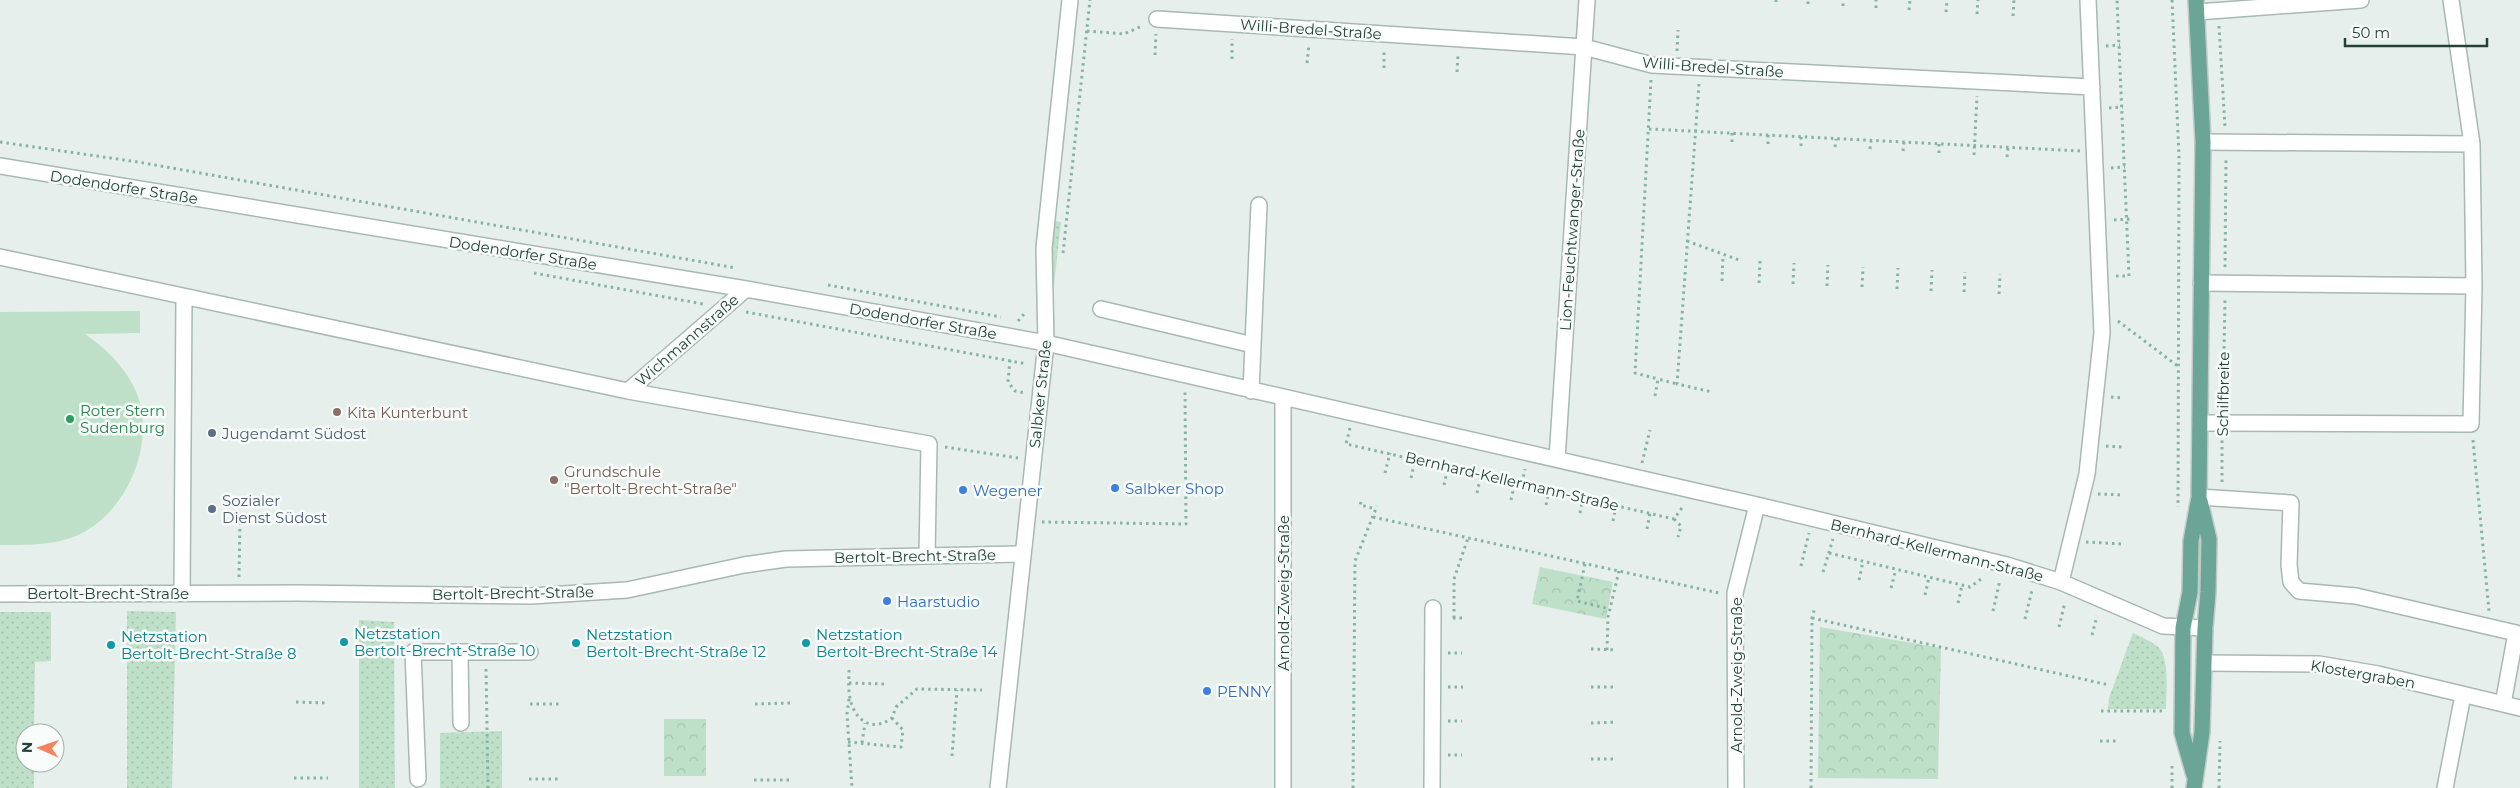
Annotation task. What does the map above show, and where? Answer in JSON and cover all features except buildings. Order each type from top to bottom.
[{"type":"main road","name":"Schilfbreite","points":[[2194,782],[2182,733],[2182,711],[2183,628],[2190,592],[2190,541],[2199,497],[2203,142],[2196,6]]},
{"type":"main road","name":"Schilfbreite","points":[[2194,782],[2202,732],[2209,538],[2199,497]]},
{"type":"street","name":"Salbker Straße","points":[[998,788],[1046,343],[1044,248],[1070,0]]},
{"type":"street","name":"Lion-Feuchtwanger-Straße","points":[[1557,459],[1587,0]]},
{"type":"street","points":[[2061,582],[2087,474],[2102,333],[2088,0]]},
{"type":"street","points":[[2196,6],[2219,11],[2361,0]]},
{"type":"street","points":[[2200,422],[2471,424],[2474,286],[2472,144],[2451,0]]},
{"type":"street","name":"Willi-Bredel-Straße","points":[[1157,19],[1584,47],[1652,66],[2092,87]]},
{"type":"street","points":[[2203,142],[2472,144]]},
{"type":"street","name":"Dodendorfer Straße","points":[[0,166],[746,289],[1046,343]]},
{"type":"street","points":[[1251,391],[1259,204]]},
{"type":"street","points":[[0,258],[628,391],[929,444],[927,556]]},
{"type":"street","points":[[2201,283],[2474,286]]},
{"type":"street","name":"Wichmannstraße","points":[[628,391],[746,289]]},
{"type":"street","points":[[182,593],[184,297]]},
{"type":"street","points":[[1101,309],[1253,345]]},
{"type":"street","name":"Bernhard-Kellermann-Straße","points":[[1046,343],[1694,490],[2007,565],[2061,582],[2163,626],[2205,628]]},
{"type":"street","name":"Arnold-Zweig-Straße","points":[[1283,398],[1283,788]]},
{"type":"street","points":[[2199,497],[2291,503],[2289,565],[2291,582],[2298,591],[2356,596],[2516,633],[2503,704]]},
{"type":"street","name":"Arnold-Zweig-Straße","points":[[1736,788],[1735,596],[1757,505]]},
{"type":"street","name":"Bertolt-Brecht-Straße","points":[[0,594],[238,593],[540,596],[626,590],[744,565],[786,559],[1023,554]]},
{"type":"street","points":[[1432,788],[1433,608]]},
{"type":"street","points":[[418,779],[413,652],[530,652]]},
{"type":"street","points":[[460,652],[461,723]]},
{"type":"street","name":"Klostergraben","points":[[2204,663],[2318,664],[2378,674],[2520,708]]},
{"type":"street","points":[[2445,788],[2463,694]]},
{"type":"path","points":[[1066,222],[1090,0]]},
{"type":"path","points":[[1843,0],[1843,6]]},
{"type":"path","points":[[1876,0],[1876,8]]},
{"type":"path","points":[[1909,10],[1910,0]]},
{"type":"path","points":[[1946,0],[1946,12]]},
{"type":"path","points":[[1977,14],[1978,0]]},
{"type":"path","points":[[2013,16],[2014,0]]},
{"type":"path","points":[[2111,277],[2129,276],[2129,219],[2117,0]]},
{"type":"path","points":[[2172,0],[2179,156],[2178,508]]},
{"type":"path","name":"Schilfbreite","points":[[2219,11],[2226,143],[2222,498]]},
{"type":"path","points":[[1087,31],[1124,34]]},
{"type":"path","points":[[2103,46],[2120,45]]},
{"type":"path","points":[[1652,66],[1635,373],[1712,392]]},
{"type":"path","points":[[1677,384],[1700,68]]},
{"type":"path","points":[[1974,155],[1978,82]]},
{"type":"path","points":[[2107,108],[2123,107]]},
{"type":"path","points":[[1648,129],[2095,152]]},
{"type":"path","points":[[1732,134],[1732,142]]},
{"type":"path","points":[[1768,135],[1768,144]]},
{"type":"path","points":[[1801,137],[1801,146]]},
{"type":"path","points":[[1835,148],[1836,139]]},
{"type":"path","points":[[1870,141],[1870,150]]},
{"type":"path","points":[[0,142],[138,162],[743,270]]},
{"type":"path","points":[[1904,142],[1904,151]]},
{"type":"path","points":[[1939,144],[1939,153]]},
{"type":"path","points":[[2007,157],[2008,148]]},
{"type":"path","points":[[2108,168],[2125,167]]},
{"type":"path","points":[[2111,220],[2129,219]]},
{"type":"path","points":[[1688,241],[1739,260]]},
{"type":"path","points":[[1722,281],[1724,254]]},
{"type":"path","points":[[1759,282],[1760,262]]},
{"type":"path","points":[[1792,284],[1794,263]]},
{"type":"path","points":[[1827,286],[1828,265]]},
{"type":"path","points":[[1862,288],[1863,267]]},
{"type":"path","points":[[1897,289],[1898,268]]},
{"type":"path","points":[[1931,291],[1932,270]]},
{"type":"path","points":[[1964,292],[1965,272]]},
{"type":"path","points":[[1999,294],[2000,274]]},
{"type":"path","points":[[821,283],[997,314],[1003,318]]},
{"type":"path","points":[[2101,309],[2179,367]]},
{"type":"path","points":[[1016,325],[1025,313]]},
{"type":"path","name":"Salbker Straße","points":[[1010,360],[1008,382],[1015,391],[1026,393]]},
{"type":"path","points":[[1027,522],[1186,524],[1185,375]]},
{"type":"path","points":[[1655,396],[1658,379]]},
{"type":"path","points":[[2110,397],[2123,398]]},
{"type":"path","name":"Bernhard-Kellermann-Straße","points":[[1354,414],[1346,444],[1674,518]]},
{"type":"path","points":[[2471,424],[2491,626]]},
{"type":"path","points":[[1638,478],[1650,430]]},
{"type":"path","points":[[929,444],[1018,458]]},
{"type":"path","points":[[2104,446],[2123,447]]},
{"type":"path","points":[[1385,473],[1390,454]]},
{"type":"path","points":[[1411,478],[1415,459]]},
{"type":"path","points":[[1522,483],[1526,465]]},
{"type":"path","points":[[1444,486],[1448,467]]},
{"type":"path","points":[[1477,493],[1481,474]]},
{"type":"path","points":[[1511,500],[1515,482]]},
{"type":"path","points":[[1546,505],[1549,490]]},
{"type":"path","points":[[1678,537],[1681,526],[1674,518],[1694,490]]},
{"type":"path","points":[[2095,494],[2123,495]]},
{"type":"path","points":[[1580,513],[1583,497]]},
{"type":"path","points":[[1353,788],[1355,561],[1376,508],[1360,505],[1361,502]]},
{"type":"path","points":[[1613,521],[1616,505]]},
{"type":"path","points":[[1647,529],[1650,513]]},
{"type":"path","points":[[1373,517],[1735,596]]},
{"type":"path","points":[[1801,566],[1812,518]]},
{"type":"path","points":[[238,593],[240,520]]},
{"type":"path","points":[[1823,572],[1837,525]]},
{"type":"path","points":[[1454,618],[1454,579],[1468,538]]},
{"type":"path","points":[[2085,542],[2123,544]]},
{"type":"path","points":[[1829,553],[1970,587],[1986,576],[2008,581]]},
{"type":"path","points":[[1859,580],[1863,561]]},
{"type":"path","points":[[1586,564],[1577,602],[1610,609]]},
{"type":"path","points":[[1891,588],[1896,569]]},
{"type":"path","points":[[1607,650],[1610,609],[1618,571]]},
{"type":"path","points":[[1925,595],[1929,577]]},
{"type":"path","points":[[1993,612],[2000,579]]},
{"type":"path","points":[[1958,603],[1962,585]]},
{"type":"path","points":[[2024,587],[2040,593]]},
{"type":"path","points":[[2025,619],[2032,589]]},
{"type":"path","points":[[2057,599],[2073,605]]},
{"type":"path","points":[[2059,627],[2065,602]]},
{"type":"path","points":[[1811,788],[1812,618],[1815,607]]},
{"type":"path","points":[[2089,612],[2105,619]]},
{"type":"path","points":[[2092,635],[2097,615]]},
{"type":"path","points":[[1812,618],[2109,686]]},
{"type":"path","points":[[1591,649],[1617,650]]},
{"type":"path","points":[[486,652],[488,788]]},
{"type":"path","points":[[849,670],[850,683],[847,714],[852,788]]},
{"type":"path","points":[[850,683],[884,684]]},
{"type":"path","points":[[1591,687],[1617,687]]},
{"type":"path","points":[[849,697],[854,711],[865,723],[881,724],[892,718],[896,707],[918,689],[982,690]]},
{"type":"path","points":[[952,756],[957,690]]},
{"type":"path","points":[[296,702],[328,703]]},
{"type":"path","points":[[755,704],[790,703]]},
{"type":"path","points":[[530,704],[559,704]]},
{"type":"path","points":[[2101,711],[2182,711]]},
{"type":"path","points":[[848,742],[902,747],[903,730],[892,718]]},
{"type":"path","points":[[1591,723],[1617,722]]},
{"type":"path","points":[[862,743],[865,723]]},
{"type":"path","points":[[2218,788],[2220,740]]},
{"type":"path","points":[[2100,741],[2119,741]]},
{"type":"path","points":[[1591,759],[1617,759]]},
{"type":"path","points":[[294,778],[328,778]]},
{"type":"path","points":[[529,779],[560,780]]},
{"type":"path","points":[[754,780],[790,780]]},
{"type":"green space","points":[[1054,221],[1061,222],[1054,285],[1050,259]]},
{"type":"green space","name":"Roter Stern Sudenburg","points":[[140,311],[140,333],[85,334],[100,345],[125,371],[134,387],[141,406],[143,427],[141,447],[136,468],[127,487],[116,504],[102,519],[76,536],[44,544],[0,545],[0,312]]},
{"type":"green space","points":[[1540,567],[1613,582],[1606,619],[1532,604]]},
{"type":"green space","points":[[127,611],[176,612],[172,788],[127,788]]},
{"type":"green space","points":[[0,612],[51,612],[51,661],[35,662],[34,723],[15,723],[15,773],[34,773],[34,788],[0,788]]},
{"type":"green space","points":[[359,620],[394,622],[395,788],[359,788]]},
{"type":"green space","points":[[1820,627],[1941,648],[1938,779],[1818,778]]},
{"type":"green space","points":[[2133,633],[2152,643],[2162,652],[2166,667],[2166,709],[2108,709],[2109,698]]},
{"type":"green space","points":[[664,719],[706,719],[706,776],[664,776]]},
{"type":"green space","points":[[502,731],[502,788],[440,788],[440,733]]},
{"type":"place","name":"Kita Kunterbunt","points":[[337,412]]},
{"type":"place","name":"Roter Stern Sudenburg","points":[[70,419]]},
{"type":"place","name":"Jugendamt Südost","points":[[212,433]]},
{"type":"place","name":"Grundschule \"Bertolt-Brecht-Straße\"","points":[[554,480]]},
{"type":"place","name":"Salbker Shop","points":[[1115,488]]},
{"type":"place","name":"Wegener","points":[[963,490]]},
{"type":"place","name":"Sozialer Dienst Südost","points":[[212,509]]},
{"type":"place","name":"Haarstudio","points":[[887,601]]},
{"type":"place","name":"Netzstation Bertolt-Brecht-Straße 10","points":[[344,642]]},
{"type":"place","name":"Netzstation Bertolt-Brecht-Straße 12","points":[[576,643]]},
{"type":"place","name":"Netzstation Bertolt-Brecht-Straße 14","points":[[806,643]]},
{"type":"place","name":"Netzstation Bertolt-Brecht-Straße 8","points":[[111,645]]},
{"type":"place","name":"PENNY","points":[[1207,691]]}]
